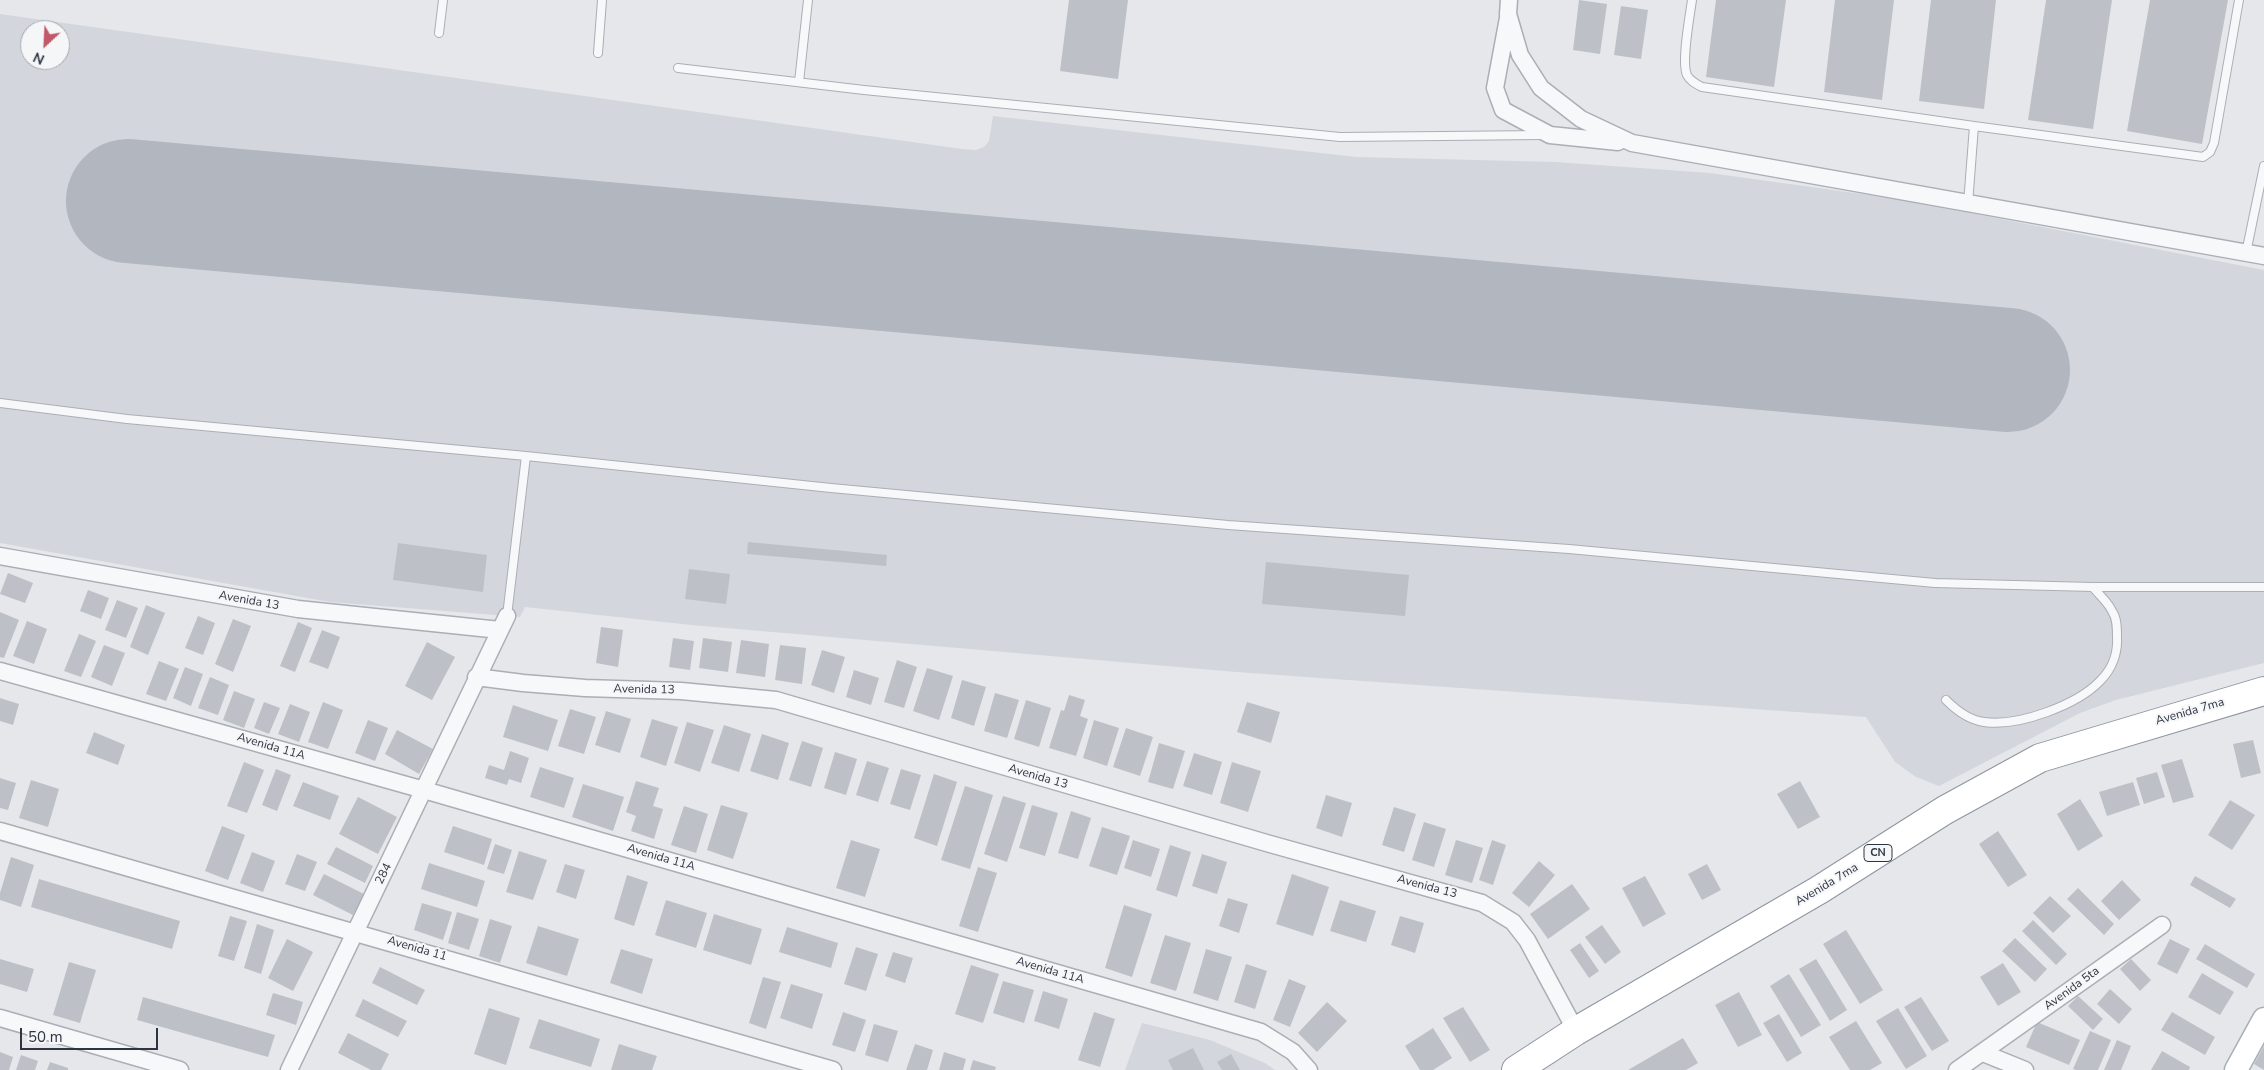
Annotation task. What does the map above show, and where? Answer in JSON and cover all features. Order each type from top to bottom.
[{"type":"highway","name":"Avenida 7ma","points":[[1516,1070],[1576,1031],[1819,890],[1945,810],[2040,758],[2264,691]]},
{"type":"street","points":[[1509,7],[1495,88],[1503,110],[1550,135],[1632,143],[2264,256]]},
{"type":"street","points":[[1509,7],[1520,55],[1541,88],[1581,119],[1632,143]]},
{"type":"street","name":"Avenida 13","points":[[0,556],[298,609],[503,623]]},
{"type":"street","points":[[476,677],[503,623]]},
{"type":"street","name":"Avenida 11A","points":[[0,671],[424,790],[1261,1032],[1293,1052],[1308,1070]]},
{"type":"street","name":"Avenida 13","points":[[476,677],[576,688],[681,691],[776,700],[1270,844],[1482,903],[1513,922],[1527,940],[1576,1031]]},
{"type":"street","name":"284","points":[[289,1070],[424,790],[476,677]]},
{"type":"street","name":"Avenida 11","points":[[0,831],[356,931],[833,1070]]},
{"type":"street","name":"Avenida 5ta","points":[[1957,1070],[2162,925]]},
{"type":"street","points":[[0,1018],[180,1070]]},
{"type":"street","points":[[2236,1070],[2264,1019]]},
{"type":"street","points":[[1983,1053],[2025,1070]]},
{"type":"lane","points":[[439,33],[443,0]]},
{"type":"lane","points":[[598,53],[602,0]]},
{"type":"lane","points":[[799,82],[808,0]]},
{"type":"lane","points":[[1692,0],[1685,62],[1687,74],[1693,82],[1702,87],[2203,157],[2210,152],[2214,142],[2239,0]]},
{"type":"lane","points":[[678,68],[1340,137],[1550,135]]},
{"type":"lane","points":[[1968,204],[1974,126]]},
{"type":"lane","points":[[2246,253],[2264,166]]},
{"type":"lane","points":[[0,402],[127,419],[526,456],[831,488],[1228,525],[1569,549],[1935,583],[2093,587],[2264,587]]},
{"type":"lane","points":[[503,623],[526,456]]},
{"type":"lane","points":[[1946,700],[1955,709],[1969,717],[1984,722],[2005,722],[2028,719],[2048,712],[2071,701],[2100,682],[2111,667],[2118,649],[2117,627],[2113,612],[2093,587]]},
{"type":"shaded area","points":[[0,14],[43,20],[20,20],[20,70],[70,70],[70,24],[962,149],[976,150],[984,147],[989,141],[993,116],[1356,157],[1556,162],[1710,173],[1898,199],[2264,270],[2264,663],[2116,700],[2080,713],[1939,786],[1916,777],[1895,762],[1866,717],[1236,672],[691,625],[525,607],[520,617],[330,602],[0,543]]},
{"type":"shaded area","points":[[1142,1023],[1210,1040],[1265,1063],[1275,1070],[1125,1070]]},
{"type":"building","points":[[1069,0],[1128,0],[1118,79],[1060,71]]},
{"type":"building","points":[[1579,0],[1607,4],[1600,54],[1573,50]]},
{"type":"building","points":[[1716,0],[1786,0],[1774,87],[1706,77]]},
{"type":"building","points":[[1835,0],[1894,0],[1882,100],[1824,92]]},
{"type":"building","points":[[1931,0],[1996,0],[1984,109],[1919,101]]},
{"type":"building","points":[[2046,0],[2112,0],[2093,129],[2028,120]]},
{"type":"building","points":[[2150,0],[2228,0],[2202,144],[2127,131]]},
{"type":"building","points":[[1621,6],[1648,10],[1641,59],[1614,55]]},
{"type":"building","points":[[748,542],[887,555],[886,566],[747,554]]},
{"type":"building","points":[[398,543],[487,555],[483,592],[393,580]]},
{"type":"building","points":[[1266,562],[1409,575],[1405,616],[1262,604]]},
{"type":"building","points":[[689,569],[730,574],[726,604],[685,599]]},
{"type":"building","points":[[8,573],[33,583],[25,603],[0,594]]},
{"type":"building","points":[[88,590],[109,598],[101,619],[80,611]]},
{"type":"building","points":[[117,600],[138,608],[126,638],[105,630]]},
{"type":"building","points":[[146,605],[165,613],[148,655],[130,647]]},
{"type":"building","points":[[0,612],[19,620],[4,658],[0,657]]},
{"type":"building","points":[[198,616],[215,623],[203,655],[185,648]]},
{"type":"building","points":[[233,619],[251,626],[233,672],[215,664]]},
{"type":"building","points":[[27,621],[47,629],[34,664],[13,656]]},
{"type":"building","points":[[298,622],[312,628],[295,672],[280,666]]},
{"type":"building","points":[[601,627],[623,630],[618,667],[596,663]]},
{"type":"building","points":[[322,630],[340,637],[328,669],[309,662]]},
{"type":"building","points":[[79,634],[96,641],[81,677],[64,671]]},
{"type":"building","points":[[673,638],[694,641],[690,670],[669,667]]},
{"type":"building","points":[[703,638],[732,642],[728,672],[699,668]]},
{"type":"building","points":[[741,640],[769,644],[765,677],[736,673]]},
{"type":"building","points":[[427,642],[455,657],[432,700],[405,686]]},
{"type":"building","points":[[104,645],[125,653],[112,686],[91,677]]},
{"type":"building","points":[[780,645],[806,648],[802,684],[775,680]]},
{"type":"building","points":[[822,650],[845,657],[834,693],[811,685]]},
{"type":"building","points":[[897,660],[917,667],[904,708],[884,702]]},
{"type":"building","points":[[159,661],[179,669],[166,701],[146,694]]},
{"type":"building","points":[[185,667],[203,674],[191,706],[173,698]]},
{"type":"building","points":[[927,668],[953,676],[939,720],[913,711]]},
{"type":"building","points":[[854,670],[879,678],[871,705],[846,697]]},
{"type":"building","points":[[210,677],[229,685],[218,715],[198,708]]},
{"type":"building","points":[[962,680],[986,687],[974,726],[951,718]]},
{"type":"building","points":[[234,691],[255,699],[244,728],[223,720]]},
{"type":"building","points":[[995,693],[1019,700],[1007,738],[984,731]]},
{"type":"building","points":[[1069,695],[1085,700],[1080,716],[1088,719],[1076,756],[1049,748],[1061,710],[1064,711]]},
{"type":"building","points":[[0,698],[19,704],[13,725],[0,721]]},
{"type":"building","points":[[1026,700],[1051,708],[1039,747],[1014,739]]},
{"type":"building","points":[[264,702],[280,708],[269,734],[254,728]]},
{"type":"building","points":[[323,702],[343,710],[328,749],[308,742]]},
{"type":"building","points":[[1247,702],[1280,712],[1271,743],[1237,732]]},
{"type":"building","points":[[290,704],[310,712],[299,742],[278,734]]},
{"type":"building","points":[[513,705],[558,720],[548,751],[503,737]]},
{"type":"building","points":[[570,709],[596,717],[584,754],[558,746]]},
{"type":"building","points":[[606,711],[631,719],[620,753],[595,745]]},
{"type":"building","points":[[652,719],[678,727],[666,766],[640,757]]},
{"type":"building","points":[[368,720],[388,728],[375,761],[355,753]]},
{"type":"building","points":[[1094,720],[1119,728],[1107,766],[1083,758]]},
{"type":"building","points":[[687,722],[714,730],[700,772],[674,763]]},
{"type":"building","points":[[724,725],[751,734],[739,772],[711,763]]},
{"type":"building","points":[[1126,728],[1153,737],[1140,776],[1113,767]]},
{"type":"building","points":[[397,730],[433,749],[419,774],[385,754]]},
{"type":"building","points":[[94,732],[125,745],[118,765],[86,753]]},
{"type":"building","points":[[762,734],[789,743],[778,780],[750,771]]},
{"type":"building","points":[[2253,740],[2261,773],[2241,778],[2233,744]]},
{"type":"building","points":[[802,741],[823,748],[811,787],[789,780]]},
{"type":"building","points":[[1159,743],[1185,751],[1173,789],[1148,782]]},
{"type":"building","points":[[510,751],[529,758],[521,783],[509,779],[507,785],[485,778],[489,765],[504,770]]},
{"type":"building","points":[[835,752],[857,759],[846,795],[824,788]]},
{"type":"building","points":[[1194,753],[1222,762],[1212,795],[1183,786]]},
{"type":"building","points":[[2182,759],[2194,797],[2173,803],[2161,765]]},
{"type":"building","points":[[867,761],[889,768],[878,802],[856,795]]},
{"type":"building","points":[[244,762],[264,770],[247,813],[227,806]]},
{"type":"building","points":[[1232,762],[1261,771],[1248,812],[1220,803]]},
{"type":"building","points":[[540,767],[574,778],[564,808],[530,797]]},
{"type":"building","points":[[276,769],[291,775],[277,811],[262,805]]},
{"type":"building","points":[[901,769],[921,775],[910,810],[890,804]]},
{"type":"building","points":[[2157,772],[2165,797],[2144,804],[2136,778]]},
{"type":"building","points":[[934,774],[957,782],[937,846],[914,838]]},
{"type":"building","points":[[0,778],[16,783],[8,810],[0,808]]},
{"type":"building","points":[[31,780],[59,789],[48,827],[19,818]]},
{"type":"building","points":[[636,781],[659,788],[653,806],[663,809],[654,839],[631,831],[636,816],[626,812]]},
{"type":"building","points":[[1800,781],[1820,817],[1798,829],[1777,794]]},
{"type":"building","points":[[303,782],[339,796],[330,820],[293,806]]},
{"type":"building","points":[[2133,782],[2140,805],[2107,816],[2099,792]]},
{"type":"building","points":[[583,784],[624,797],[613,831],[572,817]]},
{"type":"building","points":[[965,786],[993,795],[970,869],[941,860]]},
{"type":"building","points":[[1326,795],[1352,803],[1342,837],[1316,828]]},
{"type":"building","points":[[1003,796],[1026,803],[1007,862],[984,854]]},
{"type":"building","points":[[358,797],[397,817],[378,854],[339,834]]},
{"type":"building","points":[[2080,799],[2103,836],[2078,851],[2057,814]]},
{"type":"building","points":[[2230,800],[2255,815],[2232,850],[2208,835]]},
{"type":"building","points":[[721,805],[748,813],[733,859],[707,850]]},
{"type":"building","points":[[1032,805],[1058,813],[1045,856],[1019,848]]},
{"type":"building","points":[[684,806],[708,814],[696,853],[671,845]]},
{"type":"building","points":[[1394,807],[1416,814],[1404,852],[1382,845]]},
{"type":"building","points":[[1071,811],[1091,818],[1078,859],[1058,853]]},
{"type":"building","points":[[1424,822],[1446,829],[1434,867],[1412,860]]},
{"type":"building","points":[[222,826],[245,835],[228,880],[205,871]]},
{"type":"building","points":[[453,826],[492,839],[484,865],[444,852]]},
{"type":"building","points":[[1102,827],[1130,836],[1117,875],[1089,866]]},
{"type":"building","points":[[1998,831],[2027,875],[2008,887],[1979,844]]},
{"type":"building","points":[[851,840],[880,849],[865,897],[836,888]]},
{"type":"building","points":[[1133,840],[1160,849],[1151,877],[1124,868]]},
{"type":"building","points":[[1456,840],[1483,848],[1472,883],[1445,875]]},
{"type":"building","points":[[1492,840],[1506,845],[1493,885],[1479,880]]},
{"type":"building","points":[[495,844],[512,850],[504,874],[487,869]]},
{"type":"building","points":[[1170,845],[1191,852],[1177,897],[1156,890]]},
{"type":"building","points":[[336,847],[373,866],[365,883],[327,864]]},
{"type":"building","points":[[519,851],[547,860],[533,900],[506,892]]},
{"type":"building","points":[[252,852],[275,861],[263,892],[240,883]]},
{"type":"building","points":[[297,854],[317,862],[305,891],[285,884]]},
{"type":"building","points":[[1202,854],[1227,862],[1217,894],[1192,886]]},
{"type":"building","points":[[11,857],[34,865],[21,907],[0,900],[0,893]]},
{"type":"building","points":[[1539,861],[1555,875],[1529,907],[1512,893]]},
{"type":"building","points":[[429,863],[485,881],[477,907],[421,889]]},
{"type":"building","points":[[565,864],[585,870],[576,899],[556,892]]},
{"type":"building","points":[[1707,864],[1721,890],[1702,900],[1688,874]]},
{"type":"building","points":[[978,867],[997,873],[978,932],[959,926]]},
{"type":"building","points":[[324,874],[364,894],[353,915],[313,895]]},
{"type":"building","points":[[1292,874],[1329,887],[1313,936],[1276,924]]},
{"type":"building","points":[[627,875],[648,882],[634,926],[614,919]]},
{"type":"building","points":[[1645,876],[1666,914],[1643,927],[1622,888]]},
{"type":"building","points":[[2195,876],[2236,899],[2230,908],[2190,885]]},
{"type":"building","points":[[39,879],[180,921],[172,949],[31,907]]},
{"type":"building","points":[[2122,880],[2141,900],[2119,920],[2101,901]]},
{"type":"building","points":[[1572,884],[1590,909],[1548,939],[1530,914]]},
{"type":"building","points":[[2078,888],[2114,924],[2104,935],[2067,899]]},
{"type":"building","points":[[2050,896],[2071,916],[2053,933],[2033,913]]},
{"type":"building","points":[[1228,898],[1248,904],[1239,933],[1219,926]]},
{"type":"building","points":[[666,900],[707,913],[696,948],[655,935]]},
{"type":"building","points":[[1340,900],[1376,911],[1366,942],[1330,931]]},
{"type":"building","points":[[422,903],[452,912],[443,940],[414,930]]},
{"type":"building","points":[[1124,905],[1152,914],[1132,977],[1105,968]]},
{"type":"building","points":[[457,912],[479,919],[469,950],[448,943]]},
{"type":"building","points":[[714,914],[762,929],[751,965],[703,950]]},
{"type":"building","points":[[230,916],[247,921],[234,961],[218,956]]},
{"type":"building","points":[[1400,916],[1424,923],[1415,953],[1391,945]]},
{"type":"building","points":[[490,919],[512,926],[500,963],[479,956]]},
{"type":"building","points":[[2033,920],[2067,954],[2056,965],[2022,931]]},
{"type":"building","points":[[257,924],[274,930],[261,974],[244,968]]},
{"type":"building","points":[[1602,925],[1621,952],[1605,964],[1585,937]]},
{"type":"building","points":[[538,926],[579,939],[567,976],[526,963]]},
{"type":"building","points":[[787,927],[838,943],[831,968],[779,952]]},
{"type":"building","points":[[1846,930],[1883,990],[1860,1004],[1823,944]]},
{"type":"building","points":[[1165,935],[1191,943],[1176,991],[1150,983]]},
{"type":"building","points":[[2015,938],[2047,969],[2035,982],[2002,951]]},
{"type":"building","points":[[287,939],[313,952],[293,991],[268,978]]},
{"type":"building","points":[[2170,939],[2190,949],[2177,974],[2157,964]]},
{"type":"building","points":[[1580,943],[1599,971],[1589,978],[1570,950]]},
{"type":"building","points":[[2205,944],[2255,974],[2247,988],[2196,959]]},
{"type":"building","points":[[856,947],[878,954],[866,991],[844,984]]},
{"type":"building","points":[[621,949],[653,959],[642,994],[610,983]]},
{"type":"building","points":[[1206,949],[1232,957],[1218,1001],[1193,993]]},
{"type":"building","points":[[893,952],[913,958],[905,983],[885,976]]},
{"type":"building","points":[[0,959],[34,969],[27,992],[0,984]]},
{"type":"building","points":[[1816,959],[1847,1010],[1830,1021],[1799,969]]},
{"type":"building","points":[[2131,959],[2151,980],[2140,991],[2120,969]]},
{"type":"building","points":[[69,962],[96,970],[80,1023],[53,1015]]},
{"type":"building","points":[[2003,963],[2021,992],[1998,1006],[1980,977]]},
{"type":"building","points":[[1246,964],[1267,971],[1255,1009],[1234,1002]]},
{"type":"building","points":[[971,965],[999,974],[983,1023],[955,1014]]},
{"type":"building","points":[[380,967],[425,990],[417,1005],[372,983]]},
{"type":"building","points":[[2202,973],[2234,992],[2220,1015],[2188,997]]},
{"type":"building","points":[[1789,974],[1821,1025],[1801,1037],[1770,986]]},
{"type":"building","points":[[763,977],[781,982],[766,1029],[749,1023]]},
{"type":"building","points":[[1289,979],[1306,986],[1290,1027],[1273,1020]]},
{"type":"building","points":[[1003,981],[1034,990],[1024,1023],[993,1013]]},
{"type":"building","points":[[791,984],[823,994],[812,1029],[780,1018]]},
{"type":"building","points":[[2110,989],[2132,1009],[2119,1024],[2097,1004]]},
{"type":"building","points":[[1043,991],[1068,999],[1059,1029],[1034,1021]]},
{"type":"building","points":[[1739,992],[1762,1035],[1738,1047],[1715,1005]]},
{"type":"building","points":[[273,993],[303,1002],[296,1025],[266,1015]]},
{"type":"building","points":[[2078,996],[2103,1019],[2093,1030],[2068,1006]]},
{"type":"building","points":[[143,997],[275,1035],[268,1057],[137,1020]]},
{"type":"building","points":[[1921,997],[1949,1041],[1932,1051],[1904,1007]]},
{"type":"building","points":[[363,999],[407,1021],[398,1037],[355,1016]]},
{"type":"building","points":[[1327,1002],[1347,1021],[1317,1052],[1298,1033]]},
{"type":"building","points":[[1463,1007],[1490,1050],[1470,1062],[1443,1018]]},
{"type":"building","points":[[489,1008],[520,1018],[506,1065],[474,1054]]},
{"type":"building","points":[[1898,1008],[1927,1056],[1906,1069],[1876,1021]]},
{"type":"building","points":[[843,1012],[866,1020],[855,1052],[832,1045]]},
{"type":"building","points":[[1094,1012],[1115,1019],[1100,1067],[1078,1060]]},
{"type":"building","points":[[2172,1012],[2215,1037],[2205,1055],[2161,1030]]},
{"type":"building","points":[[1779,1014],[1802,1053],[1787,1062],[1763,1023]]},
{"type":"building","points":[[539,1019],[600,1039],[591,1067],[529,1048]]},
{"type":"building","points":[[1856,1021],[1882,1063],[1870,1070],[1850,1070],[1829,1037]]},
{"type":"building","points":[[2037,1022],[2080,1040],[2069,1065],[2026,1047]]},
{"type":"building","points":[[874,1024],[898,1031],[888,1062],[865,1055]]},
{"type":"building","points":[[1433,1028],[1452,1058],[1433,1070],[1420,1070],[1405,1046]]},
{"type":"building","points":[[2090,1031],[2111,1040],[2098,1070],[2073,1069]]},
{"type":"building","points":[[348,1033],[389,1054],[381,1070],[371,1070],[338,1053]]},
{"type":"building","points":[[1683,1038],[1698,1063],[1686,1070],[1628,1070]]},
{"type":"building","points":[[2117,1040],[2131,1046],[2121,1070],[2104,1070]]},
{"type":"building","points":[[619,1044],[657,1056],[652,1070],[611,1070]]},
{"type":"building","points":[[915,1044],[933,1050],[927,1070],[906,1070]]},
{"type":"building","points":[[2264,1046],[2264,1070],[2254,1064]]},
{"type":"building","points":[[1193,1048],[1204,1070],[1173,1070],[1168,1060]]},
{"type":"building","points":[[2162,1051],[2190,1067],[2189,1070],[2151,1070]]},
{"type":"building","points":[[0,1052],[13,1057],[9,1070],[0,1070]]},
{"type":"building","points":[[944,1052],[966,1059],[963,1070],[939,1070]]},
{"type":"building","points":[[1231,1054],[1240,1070],[1222,1070],[1217,1062]]},
{"type":"building","points":[[21,1055],[38,1061],[35,1070],[16,1070]]},
{"type":"building","points":[[973,1060],[996,1067],[995,1070],[970,1070]]},
{"type":"building","points":[[50,1062],[68,1068],[68,1070],[47,1070]]},
{"type":"runway","points":[[128,201],[2008,370]]}]
